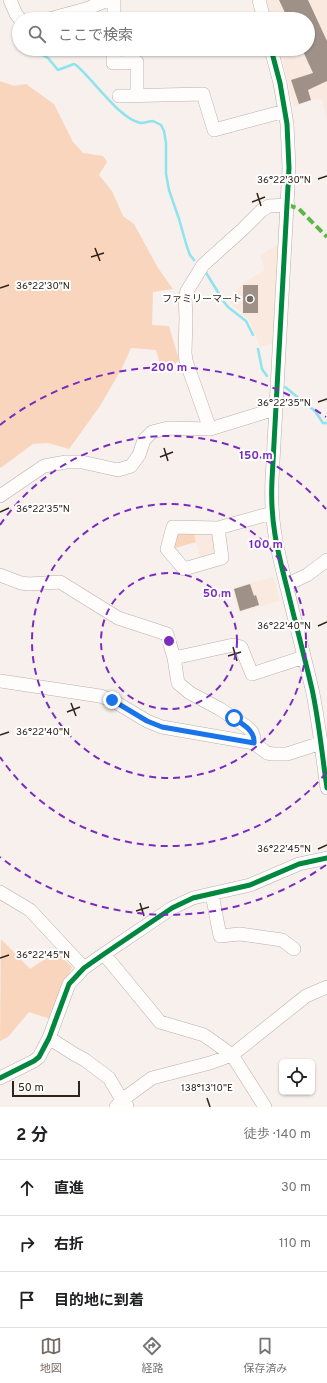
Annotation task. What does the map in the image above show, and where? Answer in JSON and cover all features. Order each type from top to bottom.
[{"type":"street","points":[[10,0],[15,12]]},
{"type":"street","points":[[75,12],[108,0]]},
{"type":"street","points":[[114,0],[114,12]]},
{"type":"street","points":[[259,0],[262,12]]},
{"type":"street","points":[[113,56],[113,63],[137,62],[137,95]]},
{"type":"street","points":[[273,56],[285,111],[288,144],[288,205],[275,409],[271,495],[272,513],[275,541],[315,703],[327,788]]},
{"type":"street","points":[[119,96],[202,94],[214,130],[285,111]]},
{"type":"street","points":[[210,429],[186,361],[185,298],[187,291],[203,265],[262,210],[269,206],[288,205]]},
{"type":"street","points":[[0,496],[44,466],[66,462],[82,462],[118,470],[131,466],[139,455],[144,440],[152,432],[168,428],[210,429],[275,409]]},
{"type":"street","points":[[218,528],[222,558],[184,570],[167,549],[173,526],[218,528],[272,513]]},
{"type":"street","points":[[286,585],[307,575],[327,560]]},
{"type":"street","points":[[0,575],[21,584],[60,582],[118,618],[167,634],[174,658],[178,683],[190,693],[220,709],[247,727],[252,732],[254,743]]},
{"type":"street","points":[[174,658],[233,644],[241,647],[252,674],[304,657]]},
{"type":"street","points":[[0,682],[100,696],[112,700],[147,721],[162,727],[254,743],[266,753],[280,755],[321,743]]},
{"type":"street","points":[[0,1078],[34,1062],[39,1057],[49,1038],[69,984],[84,968],[172,908],[193,898],[250,885],[299,864],[327,858]]},
{"type":"street","points":[[0,892],[30,910],[84,968]]},
{"type":"street","points":[[212,894],[220,936],[240,934],[282,940],[294,949]]},
{"type":"street","points":[[104,954],[160,1022],[204,1035],[232,1055],[265,1107]]},
{"type":"street","points":[[49,1038],[85,1060],[109,1078],[122,1105],[152,1078],[210,1063],[232,1055],[306,996],[327,987]]},
{"type":"shaded area","points":[[267,0],[327,0],[327,120],[322,100],[315,99],[294,107],[282,56],[315,56],[315,12],[270,12]]},
{"type":"shaded area","points":[[0,81],[14,86],[26,84],[54,104],[73,142],[83,153],[103,156],[107,162],[99,175],[112,191],[123,216],[134,224],[158,268],[173,289],[153,292],[152,325],[169,326],[179,360],[171,368],[161,367],[156,350],[131,348],[122,368],[100,406],[69,449],[48,443],[33,444],[0,468]]},
{"type":"shaded area","points":[[281,243],[276,342],[260,347],[249,320],[229,301],[242,284],[265,270],[260,256]]},
{"type":"shaded area","points":[[193,530],[212,532],[218,550],[215,555],[201,560]]},
{"type":"shaded area","points":[[193,530],[196,542],[172,549],[174,533]]},
{"type":"shaded area","points":[[274,577],[280,601],[239,612],[233,588]]},
{"type":"shaded area","points":[[1,939],[30,969],[56,952],[72,967],[50,1019],[29,1012],[8,1037],[0,1041]]},
{"type":"building","points":[[279,0],[308,0],[314,12],[285,12]]},
{"type":"building","points":[[315,15],[327,41],[327,81],[308,90],[311,100],[299,104],[291,80],[313,73],[305,56],[315,56]]},
{"type":"building","name":"ファミリーマート","points":[[243,285],[258,285],[258,313],[243,313]]},
{"type":"building","points":[[250,584],[259,605],[240,611],[234,589]]},
{"type":"waterway","points":[[44,56],[48,58],[58,70],[74,64],[76,65],[124,115],[141,123],[153,121],[161,125],[164,131],[166,143],[166,174],[169,190],[187,247],[194,260]]},
{"type":"waterway","points":[[205,271],[224,302],[246,321],[253,335]]},
{"type":"waterway","points":[[258,349],[262,369],[267,376]]},
{"type":"waterway","points":[[285,387],[315,411],[323,423],[327,423]]},
{"type":"marked path","points":[[288,205],[299,209],[327,237]]},
{"type":"cycle path","points":[[273,56],[280,83],[287,124],[289,168],[272,480],[272,509],[280,560],[309,676],[319,726],[327,788]]},
{"type":"cycle path","points":[[0,1078],[39,1057],[49,1038],[69,984],[84,968],[172,908],[193,898],[250,885],[299,864],[327,858]]},
{"type":"place","name":"ファミリーマート","points":[[250,299]]},
{"type":"route","points":[[112,700],[147,721],[162,727],[212,737],[254,743],[252,732],[234,718]]}]
